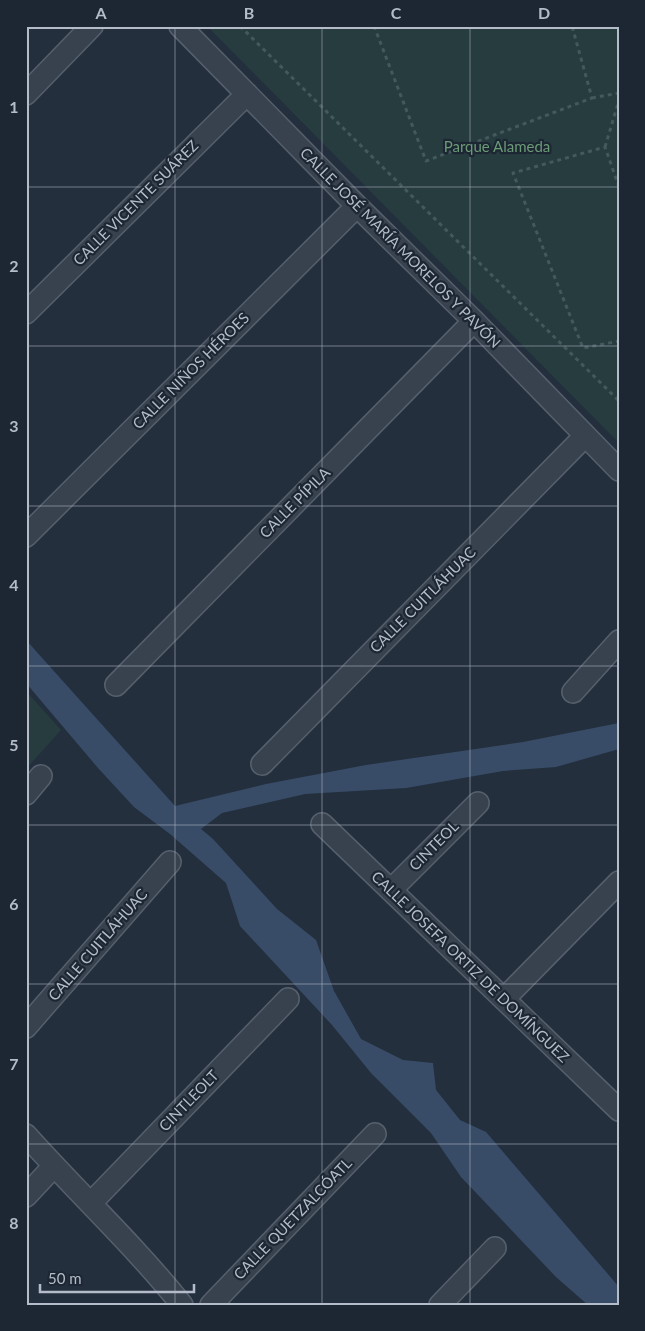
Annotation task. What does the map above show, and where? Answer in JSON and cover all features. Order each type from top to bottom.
[{"type":"street","points":[[26,94],[92,26]]},
{"type":"street","name":"CALLE JOSÉ MARÍA MORELOS Y PAVÓN","points":[[180,26],[357,206],[474,321],[619,470]]},
{"type":"street","name":"CALLE VICENTE SUÁREZ","points":[[26,313],[247,94]]},
{"type":"street","name":"CALLE NIÑOS HÉROES","points":[[26,536],[357,206]]},
{"type":"street","name":"CALLE PÍPILA","points":[[116,685],[474,321]]},
{"type":"street","name":"CALLE CUITLÁHUAC","points":[[262,764],[585,436]]},
{"type":"street","points":[[573,692],[619,642]]},
{"type":"street","points":[[26,794],[41,776]]},
{"type":"street","name":"CINTEOL","points":[[391,890],[478,803]]},
{"type":"street","name":"CALLE JOSEFA ORTIZ DE DOMÍNGUEZ","points":[[322,824],[618,1106]]},
{"type":"street","name":"CALLE CUITLÁHUAC","points":[[26,1027],[170,862]]},
{"type":"street","points":[[504,999],[619,882]]},
{"type":"street","name":"CINTLEOLT","points":[[91,1203],[288,999]]},
{"type":"street","name":"CALLE QUETZALCÓATL","points":[[211,1305],[375,1134]]},
{"type":"street","points":[[26,1135],[91,1203],[180,1304]]},
{"type":"street","points":[[26,1196],[54,1166]]},
{"type":"street","points":[[440,1305],[494,1248]]},
{"type":"path","points":[[240,26],[619,401]]},
{"type":"path","points":[[374,26],[426,161],[592,98],[619,92]]},
{"type":"path","points":[[572,26],[592,98]]},
{"type":"path","points":[[619,100],[606,147],[619,187]]},
{"type":"path","points":[[606,147],[514,173],[583,348],[619,341]]},
{"type":"green space","name":"Parque Alameda","points":[[207,26],[619,26],[619,443]]},
{"type":"green space","points":[[26,691],[61,730],[26,769]]},
{"type":"water","points":[[26,640],[175,806],[266,784],[366,765],[523,742],[619,723],[619,749],[556,767],[503,771],[406,788],[305,794],[222,813],[201,829],[213,839],[277,909],[316,940],[334,991],[361,1039],[403,1060],[433,1063],[436,1090],[460,1120],[486,1132],[619,1287],[619,1305],[588,1305],[556,1277],[461,1177],[431,1133],[371,1073],[332,1025],[240,926],[226,883],[170,834],[134,807],[98,768],[26,683]]}]
